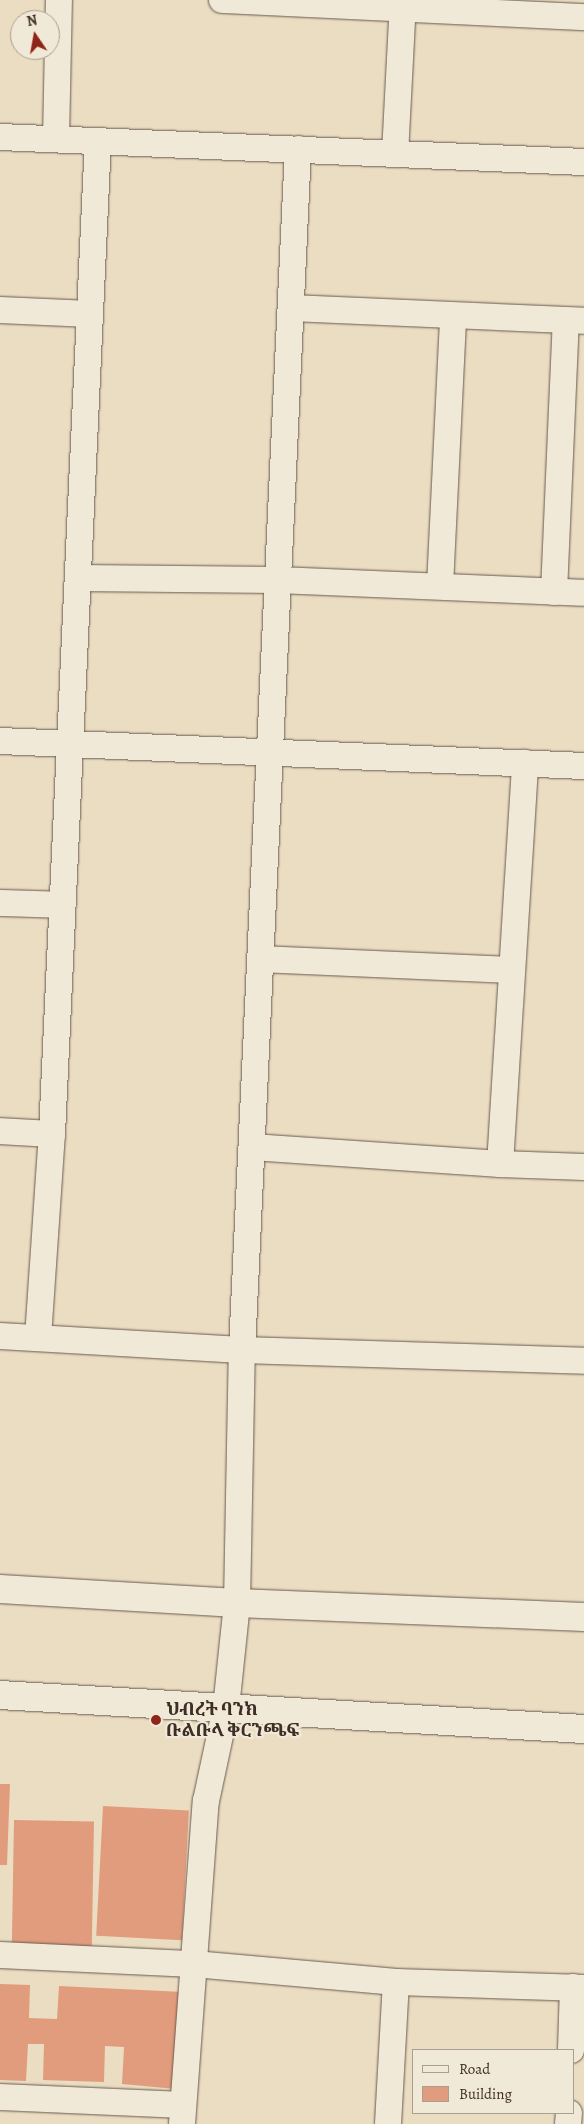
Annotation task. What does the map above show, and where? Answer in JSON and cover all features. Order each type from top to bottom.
[{"type":"main road","points":[[0,1589],[238,1603],[584,1617]]},
{"type":"main road","points":[[0,1695],[584,1729]]},
{"type":"street","points":[[56,139],[59,0]]},
{"type":"street","points":[[222,0],[582,11]]},
{"type":"street","points":[[395,154],[403,5]]},
{"type":"street","points":[[0,137],[584,162]]},
{"type":"street","points":[[38,1338],[52,1134],[98,141]]},
{"type":"street","points":[[0,2097],[182,2114],[206,1801],[226,1708],[238,1603],[242,1350],[298,149]]},
{"type":"street","points":[[291,308],[575,321],[554,592]]},
{"type":"street","points":[[0,310],[90,314]]},
{"type":"street","points":[[440,586],[452,316]]},
{"type":"street","points":[[78,578],[278,580],[584,593]]},
{"type":"street","points":[[0,741],[584,766]]},
{"type":"street","points":[[500,1164],[510,970],[525,764]]},
{"type":"street","points":[[0,903],[62,905]]},
{"type":"street","points":[[261,959],[510,970]]},
{"type":"street","points":[[0,1131],[52,1134]]},
{"type":"street","points":[[252,1147],[500,1164],[584,1166]]},
{"type":"street","points":[[0,1336],[242,1350],[584,1360]]},
{"type":"street","points":[[0,1956],[194,1964],[396,1982],[578,1988],[571,2049]]},
{"type":"street","points":[[388,2124],[396,1982]]},
{"type":"building","points":[[0,1784],[10,1784],[7,1865],[0,1865]]},
{"type":"building","points":[[103,1806],[189,1811],[182,1940],[96,1936]]},
{"type":"building","points":[[14,1820],[94,1821],[92,1946],[12,1945]]},
{"type":"building","points":[[0,1984],[30,1985],[29,2018],[57,2019],[59,1986],[183,1992],[176,2089],[122,2084],[124,2047],[105,2046],[104,2082],[43,2080],[44,2044],[28,2044],[26,2081],[0,2080]]},
{"type":"place","name":"ህብረት ባንክ ቡልቡላ ቅርንጫፍ","points":[[156,1720]]}]
